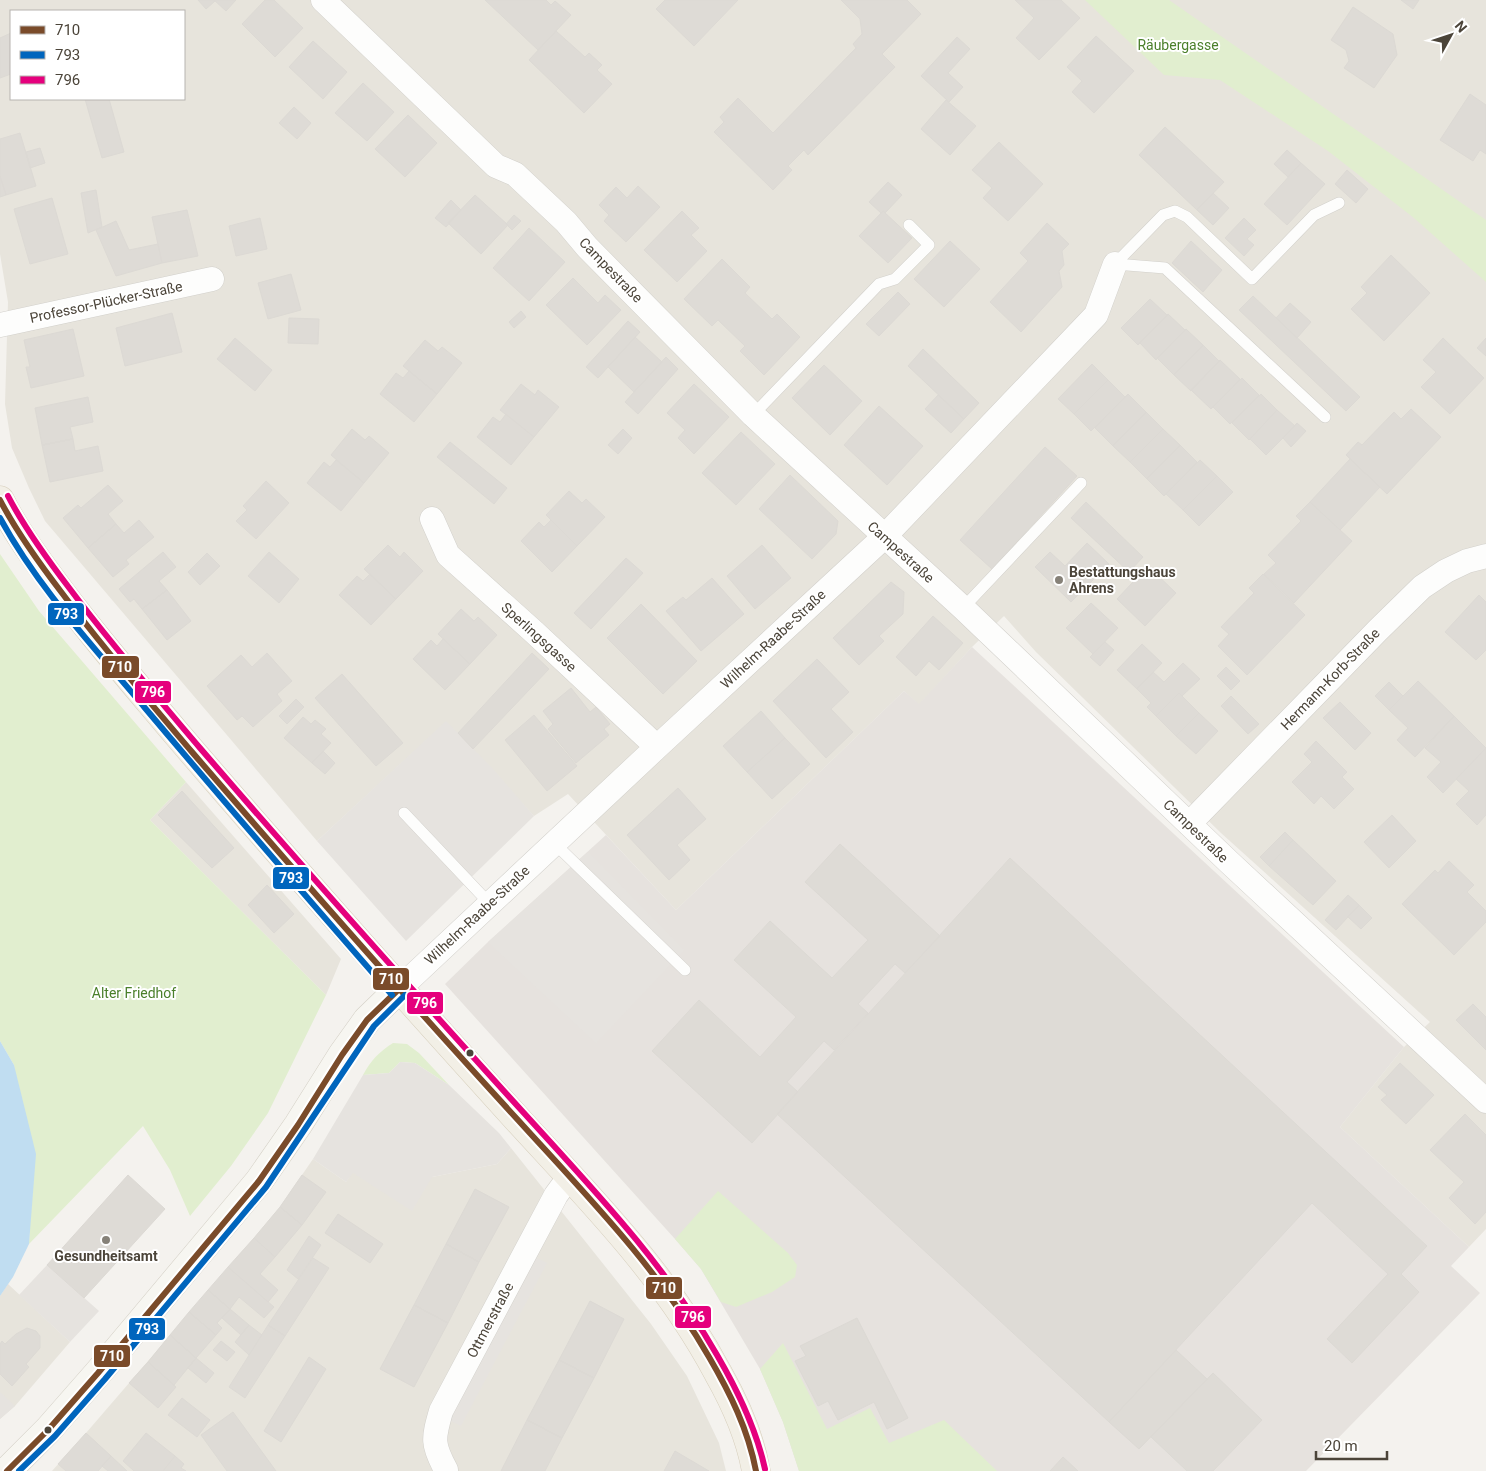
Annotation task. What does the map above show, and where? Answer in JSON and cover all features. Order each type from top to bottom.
[{"type":"main road","points":[[0,500],[22,540],[74,610],[259,830],[399,989],[570,1176],[643,1260],[687,1320],[729,1392],[742,1424],[756,1471]]},
{"type":"main road","points":[[7,1471],[48,1430],[98,1373],[259,1181],[367,1020],[399,989]]},
{"type":"street","name":"Campestraße","points":[[324,0],[496,166],[515,174],[566,222],[587,247],[753,415],[962,608],[1189,824],[1486,1101]]},
{"type":"street","name":"Wilhelm-Raabe-Straße","points":[[399,989],[884,537],[1096,315],[1115,264]]},
{"type":"street","name":"Professor-Plücker-Straße","points":[[0,324],[212,278]]},
{"type":"street","name":"Sperlingsgasse","points":[[432,518],[448,555],[657,747]]},
{"type":"street","name":"Hermann-Korb-Straße","points":[[1189,824],[1422,587],[1460,564],[1486,556]]},
{"type":"street","name":"Ottmerstraße","points":[[446,1470],[436,1452],[435,1435],[442,1411],[558,1191],[570,1176]]},
{"type":"lane","points":[[1115,264],[1163,215],[1175,212],[1187,217],[1252,279],[1314,215],[1339,203]]},
{"type":"lane","points":[[753,415],[879,284],[895,280],[928,244],[909,225]]},
{"type":"lane","points":[[1115,264],[1165,268],[1325,417]]},
{"type":"lane","points":[[962,608],[1081,483]]},
{"type":"lane","points":[[404,813],[490,904]]},
{"type":"lane","points":[[554,843],[685,970]]},
{"type":"shaded area","points":[[0,0],[1486,0],[1486,1229],[1469,1247],[1340,1127],[1404,1047],[1430,1022],[1221,833],[1036,652],[1004,616],[972,647],[919,705],[904,691],[676,910],[568,794],[534,816],[446,722],[317,841],[45,521],[12,448],[5,404],[8,302],[0,254]]},
{"type":"shaded area","points":[[972,647],[1404,1047],[1340,1127],[1469,1247],[1451,1266],[1480,1293],[1306,1471],[799,1471],[783,1422],[760,1369],[701,1269],[445,984],[488,942],[606,835],[676,910],[904,691],[919,704]]},
{"type":"shaded area","points":[[446,721],[494,770],[534,816],[406,941],[317,841]]},
{"type":"shaded area","points":[[186,782],[341,959],[326,995],[150,820]]},
{"type":"shaded area","points":[[588,852],[684,950],[596,1043],[488,942]]},
{"type":"shaded area","points":[[400,1062],[415,1063],[449,1085],[499,1133],[511,1148],[497,1164],[432,1177],[412,1211],[353,1173],[346,1182],[313,1159],[363,1075],[389,1073]]},
{"type":"shaded area","points":[[511,1148],[651,1324],[687,1376],[719,1443],[726,1471],[52,1471],[280,1207],[313,1159],[346,1182],[352,1173],[432,1177],[497,1164]]},
{"type":"shaded area","points":[[525,1252],[547,1263],[461,1426],[440,1416]]},
{"type":"shaded area","points":[[47,1265],[99,1311],[70,1342],[19,1295]]},
{"type":"shaded area","points":[[8,1284],[70,1342],[15,1406],[0,1419],[0,1296]]},
{"type":"shaded area","points":[[0,1392],[15,1406],[0,1419]]},
{"type":"green space","name":"Räubergasse","points":[[1085,0],[1169,0],[1486,220],[1486,282],[1414,218],[1328,151],[1220,80],[1164,75]]},
{"type":"green space","name":"Alter Friedhof","points":[[0,554],[39,611],[186,782],[150,820],[326,995],[268,1113],[231,1166],[190,1216],[170,1170],[143,1126],[29,1244],[30,1218],[14,1065],[0,1041]]},
{"type":"green space","points":[[393,1043],[407,1044],[419,1053],[449,1085],[415,1063],[400,1062],[389,1073],[363,1075],[376,1057]]},
{"type":"green space","points":[[718,1191],[788,1253],[797,1265],[795,1277],[772,1292],[736,1307],[721,1302],[701,1269],[675,1239]]},
{"type":"green space","points":[[783,1343],[827,1429],[870,1408],[889,1443],[944,1420],[997,1471],[799,1471],[783,1422],[760,1369]]},
{"type":"water","points":[[0,1041],[14,1065],[36,1154],[29,1244],[13,1277],[0,1296]]},
{"type":"building","points":[[198,0],[214,0],[215,1],[206,9]]},
{"type":"building","points":[[214,0],[236,0],[226,11]]},
{"type":"building","points":[[265,0],[274,0],[303,28],[275,57],[242,24]]},
{"type":"building","points":[[485,0],[546,0],[551,5],[555,1],[571,15],[538,50]]},
{"type":"building","points":[[665,0],[738,0],[694,46],[656,9]]},
{"type":"building","points":[[841,0],[907,0],[921,14],[882,54],[895,67],[808,155],[804,150],[788,166],[792,170],[773,190],[714,132],[724,122],[720,117],[738,98],[773,133],[856,48],[853,44],[862,34],[860,19]]},
{"type":"building","points":[[1015,0],[1061,0],[1080,18],[1039,60],[1016,38],[1034,18]]},
{"type":"building","points":[[1401,0],[1419,0],[1413,9]]},
{"type":"building","points":[[1353,7],[1393,34],[1397,55],[1374,88],[1344,68],[1349,61],[1346,50],[1331,40]]},
{"type":"building","points":[[556,31],[585,57],[589,53],[602,65],[597,70],[612,84],[584,113],[529,60]]},
{"type":"building","points":[[10,33],[10,74],[0,78],[0,38]]},
{"type":"building","points":[[1096,36],[1134,71],[1094,113],[1072,92],[1082,81],[1067,67]]},
{"type":"building","points":[[957,37],[970,49],[948,73],[963,87],[949,102],[921,76]]},
{"type":"building","points":[[313,41],[347,72],[323,99],[289,67]]},
{"type":"building","points":[[363,83],[394,112],[367,141],[335,113]]},
{"type":"building","points":[[1470,94],[1486,105],[1486,154],[1480,150],[1473,161],[1440,140]]},
{"type":"building","points":[[85,100],[109,100],[124,152],[102,158]]},
{"type":"building","points":[[946,100],[976,126],[950,155],[921,129]]},
{"type":"building","points":[[294,107],[311,123],[297,139],[279,123]]},
{"type":"building","points":[[408,115],[437,143],[405,177],[375,149]]},
{"type":"building","points":[[1165,127],[1224,182],[1197,210],[1139,155]]},
{"type":"building","points":[[20,133],[36,186],[6,195],[0,176],[0,139]]},
{"type":"building","points":[[999,142],[1043,184],[1008,221],[983,198],[992,188],[972,170]]},
{"type":"building","points":[[40,148],[45,163],[30,168],[26,152]]},
{"type":"building","points":[[1287,150],[1301,163],[1288,177],[1274,164]]},
{"type":"building","points":[[1301,163],[1325,184],[1287,225],[1264,204]]},
{"type":"building","points":[[1347,170],[1368,189],[1356,203],[1335,184]]},
{"type":"building","points":[[0,176],[6,195],[0,197]]},
{"type":"building","points":[[888,182],[902,195],[885,213],[883,211],[881,213],[869,202]]},
{"type":"building","points":[[638,186],[660,207],[626,242],[604,221],[609,215],[599,205],[616,187],[627,198]]},
{"type":"building","points":[[96,190],[102,227],[88,233],[81,193]]},
{"type":"building","points":[[1213,193],[1229,208],[1213,225],[1197,210]]},
{"type":"building","points":[[475,195],[508,225],[481,254],[448,223]]},
{"type":"building","points":[[52,198],[68,254],[30,264],[14,209]]},
{"type":"building","points":[[451,200],[461,210],[446,227],[435,218]]},
{"type":"building","points":[[187,210],[198,256],[162,263],[152,217]]},
{"type":"building","points":[[682,211],[699,228],[691,235],[707,251],[677,282],[644,250]]},
{"type":"building","points":[[883,211],[912,238],[888,263],[859,236]]},
{"type":"building","points":[[514,215],[521,221],[512,230],[506,224]]},
{"type":"building","points":[[260,218],[267,249],[236,256],[229,226]]},
{"type":"building","points":[[1244,218],[1256,230],[1247,239],[1254,245],[1244,256],[1225,238]]},
{"type":"building","points":[[116,221],[129,250],[158,244],[162,263],[116,276],[96,230]]},
{"type":"building","points":[[1047,223],[1069,244],[1062,251],[1064,265],[1059,271],[1062,287],[1021,332],[990,302],[1028,261],[1020,253]]},
{"type":"building","points":[[529,228],[565,262],[529,301],[493,268]]},
{"type":"building","points":[[950,241],[980,269],[944,307],[914,279]]},
{"type":"building","points":[[1191,241],[1222,270],[1203,292],[1172,263]]},
{"type":"building","points":[[1391,255],[1430,293],[1384,341],[1351,309],[1367,293],[1361,287]]},
{"type":"building","points":[[722,259],[750,287],[745,293],[772,319],[777,314],[800,337],[764,375],[740,351],[745,346],[718,320],[712,326],[684,299]]},
{"type":"building","points":[[291,274],[301,310],[268,319],[258,283]]},
{"type":"building","points":[[573,278],[598,303],[605,295],[621,310],[587,345],[546,305]]},
{"type":"building","points":[[898,292],[910,304],[879,336],[866,324]]},
{"type":"building","points":[[1253,296],[1360,397],[1346,411],[1239,310]]},
{"type":"building","points":[[1150,299],[1167,315],[1138,345],[1121,328]]},
{"type":"building","points":[[1290,303],[1311,322],[1297,338],[1276,318]]},
{"type":"building","points":[[521,311],[526,317],[514,328],[509,322]]},
{"type":"building","points":[[172,313],[182,352],[125,366],[116,328]]},
{"type":"building","points":[[1168,314],[1185,330],[1156,360],[1140,343]]},
{"type":"building","points":[[289,318],[319,319],[318,344],[288,343]]},
{"type":"building","points":[[628,321],[640,332],[598,378],[586,367]]},
{"type":"building","points":[[73,329],[84,376],[31,388],[26,367],[30,367],[24,340]]},
{"type":"building","points":[[1186,329],[1203,345],[1174,375],[1157,358]]},
{"type":"building","points":[[635,337],[662,362],[634,392],[608,367]]},
{"type":"building","points":[[235,338],[272,370],[255,391],[217,359]]},
{"type":"building","points":[[1443,338],[1484,378],[1450,414],[1421,387],[1436,372],[1423,360]]},
{"type":"building","points":[[1486,338],[1486,356],[1477,348]]},
{"type":"building","points":[[425,340],[438,351],[442,347],[462,363],[437,394],[403,366]]},
{"type":"building","points":[[1203,345],[1219,361],[1191,391],[1174,375]]},
{"type":"building","points":[[923,349],[979,403],[964,419],[908,366]]},
{"type":"building","points":[[666,357],[678,369],[638,414],[625,402]]},
{"type":"building","points":[[1220,360],[1240,379],[1211,409],[1191,390]]},
{"type":"building","points":[[1092,364],[1108,380],[1074,414],[1058,399]]},
{"type":"building","points":[[824,365],[862,401],[830,435],[792,398]]},
{"type":"building","points":[[409,371],[437,394],[414,422],[380,394],[396,373],[403,378]]},
{"type":"building","points":[[1242,378],[1259,395],[1230,424],[1213,407]]},
{"type":"building","points":[[1108,380],[1125,397],[1091,431],[1074,414]]},
{"type":"building","points":[[521,384],[535,395],[538,390],[559,407],[534,437],[500,410]]},
{"type":"building","points":[[694,384],[729,417],[694,454],[678,438],[685,430],[667,413]]},
{"type":"building","points":[[1128,394],[1146,412],[1113,446],[1095,428]]},
{"type":"building","points":[[1261,394],[1277,410],[1249,440],[1232,423]]},
{"type":"building","points":[[938,395],[964,419],[951,433],[925,409]]},
{"type":"building","points":[[88,397],[93,422],[70,427],[73,439],[42,445],[35,408]]},
{"type":"building","points":[[879,406],[923,446],[887,485],[844,445]]},
{"type":"building","points":[[1411,409],[1441,437],[1387,494],[1346,455],[1358,442],[1362,445],[1394,412],[1401,419]]},
{"type":"building","points":[[1277,410],[1295,426],[1266,455],[1250,439]]},
{"type":"building","points":[[1146,412],[1163,429],[1130,462],[1113,446]]},
{"type":"building","points":[[506,414],[534,437],[511,465],[477,437],[493,417],[500,422]]},
{"type":"building","points":[[1297,423],[1306,431],[1291,447],[1283,438]]},
{"type":"building","points":[[352,429],[365,440],[369,436],[389,453],[364,483],[331,455]]},
{"type":"building","points":[[623,429],[632,438],[618,454],[608,445]]},
{"type":"building","points":[[1163,429],[1180,445],[1147,479],[1130,462]]},
{"type":"building","points":[[741,432],[775,464],[736,505],[702,473]]},
{"type":"building","points":[[73,439],[75,451],[98,446],[103,471],[50,482],[42,445]]},
{"type":"building","points":[[450,442],[507,488],[494,504],[437,457]]},
{"type":"building","points":[[1180,445],[1197,462],[1164,496],[1147,479]]},
{"type":"building","points":[[1045,447],[1077,476],[992,569],[960,540]]},
{"type":"building","points":[[1350,459],[1380,487],[1340,530],[1310,502]]},
{"type":"building","points":[[336,460],[364,483],[341,511],[307,483],[324,462],[330,467]]},
{"type":"building","points":[[1200,460],[1217,476],[1183,510],[1166,494]]},
{"type":"building","points":[[790,475],[838,521],[836,534],[812,559],[759,509]]},
{"type":"building","points":[[1217,476],[1233,492],[1199,526],[1183,510]]},
{"type":"building","points":[[266,481],[289,503],[256,539],[236,521],[247,510],[243,506]]},
{"type":"building","points":[[108,485],[123,501],[108,514],[116,524],[88,548],[63,518],[78,505],[81,508]]},
{"type":"building","points":[[569,491],[582,503],[586,499],[605,517],[577,546],[546,515]]},
{"type":"building","points":[[1086,502],[1143,557],[1129,572],[1071,518]]},
{"type":"building","points":[[1310,502],[1352,541],[1294,603],[1264,574],[1276,563],[1268,555],[1301,521],[1296,516]]},
{"type":"building","points":[[139,520],[154,537],[126,560],[129,564],[113,577],[88,548],[116,524],[124,533]]},
{"type":"building","points":[[551,520],[577,546],[552,572],[521,541],[539,522],[544,527]]},
{"type":"building","points":[[1087,543],[1109,564],[1071,602],[1035,567],[1050,552],[1065,566]]},
{"type":"building","points":[[388,545],[400,557],[404,552],[423,571],[396,599],[364,569]]},
{"type":"building","points":[[762,545],[791,578],[755,609],[727,576]]},
{"type":"building","points":[[163,552],[176,567],[159,581],[167,590],[142,609],[134,599],[130,602],[119,589]]},
{"type":"building","points":[[269,552],[299,579],[279,603],[248,576]]},
{"type":"building","points":[[207,553],[220,566],[200,585],[188,572]]},
{"type":"building","points":[[626,558],[643,573],[591,629],[574,613]]},
{"type":"building","points":[[1148,566],[1176,593],[1145,626],[1117,599]]},
{"type":"building","points":[[370,574],[396,599],[371,625],[339,595],[357,576],[363,581]]},
{"type":"building","points":[[1263,574],[1305,615],[1247,675],[1218,646],[1229,634],[1221,627],[1254,593],[1249,588]]},
{"type":"building","points":[[712,578],[744,614],[701,651],[666,611],[683,597],[686,600]]},
{"type":"building","points":[[891,582],[904,592],[903,614],[879,636],[884,641],[859,665],[833,638]]},
{"type":"building","points":[[167,590],[191,621],[167,640],[142,609]]},
{"type":"building","points":[[1479,595],[1486,602],[1486,650],[1476,660],[1445,632]]},
{"type":"building","points":[[1091,603],[1118,628],[1093,654],[1066,628]]},
{"type":"building","points":[[641,604],[697,661],[663,694],[607,638]]},
{"type":"building","points":[[461,609],[474,621],[478,617],[497,635],[470,664],[438,634]]},
{"type":"building","points":[[933,616],[963,643],[939,670],[929,661],[916,676],[896,657]]},
{"type":"building","points":[[443,639],[470,664],[445,690],[413,659],[431,640],[437,646]]},
{"type":"building","points":[[1105,642],[1114,650],[1100,666],[1090,657]]},
{"type":"building","points":[[1142,644],[1162,663],[1137,689],[1117,670]]},
{"type":"building","points":[[267,653],[292,681],[277,694],[282,701],[253,727],[242,716],[237,720],[207,686],[241,655],[252,667]]},
{"type":"building","points":[[532,653],[549,669],[473,749],[458,733]]},
{"type":"building","points":[[817,659],[849,692],[831,709],[853,732],[826,758],[773,701]]},
{"type":"building","points":[[1183,663],[1200,679],[1182,696],[1179,693],[1156,716],[1147,707],[1151,703],[1137,689],[1153,672],[1164,682]]},
{"type":"building","points":[[1226,667],[1240,681],[1231,690],[1217,676]]},
{"type":"building","points":[[342,674],[403,743],[376,766],[315,698]]},
{"type":"building","points":[[1418,681],[1454,716],[1415,757],[1397,740],[1408,728],[1389,710]]},
{"type":"building","points":[[1389,682],[1403,696],[1389,710],[1375,696]]},
{"type":"building","points":[[571,688],[590,712],[596,707],[610,724],[604,729],[609,735],[576,763],[548,729],[553,724],[543,711]]},
{"type":"building","points":[[1179,693],[1199,713],[1176,736],[1156,716]]},
{"type":"building","points":[[1231,696],[1259,724],[1248,734],[1221,706]]},
{"type":"building","points":[[296,699],[304,707],[287,724],[279,716]]},
{"type":"building","points":[[1340,702],[1371,733],[1355,750],[1323,718]]},
{"type":"building","points":[[761,711],[785,738],[747,772],[723,746]]},
{"type":"building","points":[[1199,713],[1218,731],[1196,754],[1176,736]]},
{"type":"building","points":[[534,715],[577,766],[547,791],[505,740]]},
{"type":"building","points":[[1454,716],[1486,748],[1443,793],[1427,777],[1441,762],[1425,748]]},
{"type":"building","points":[[303,717],[311,724],[315,720],[326,729],[321,734],[331,743],[312,763],[284,738]]},
{"type":"building","points":[[785,738],[810,764],[772,799],[747,772]]},
{"type":"building","points":[[1316,741],[1347,772],[1342,777],[1354,789],[1334,809],[1321,796],[1314,804],[1292,782],[1312,762],[1304,754]]},
{"type":"building","points":[[1486,748],[1486,815],[1477,825],[1456,804],[1469,791],[1456,779]]},
{"type":"building","points":[[323,751],[335,763],[325,774],[312,763]]},
{"type":"building","points":[[678,788],[706,819],[677,845],[690,860],[669,880],[627,835]]},
{"type":"building","points":[[182,791],[234,848],[212,868],[158,815]]},
{"type":"building","points":[[1392,815],[1416,841],[1389,868],[1364,842]]},
{"type":"building","points":[[1285,832],[1293,840],[1269,866],[1260,857]]},
{"type":"building","points":[[1293,840],[1336,881],[1313,905],[1269,866]]},
{"type":"building","points":[[840,844],[940,936],[905,973],[895,964],[858,1004],[868,1013],[834,1050],[824,1041],[787,1082],[798,1092],[752,1143],[652,1051],[699,1000],[760,1057],[796,1017],[734,960],[770,921],[832,978],[868,940],[805,882]]},
{"type":"building","points":[[1010,858],[1427,1246],[1401,1274],[1419,1292],[1352,1363],[1327,1339],[1388,1274],[1312,1203],[1109,1422],[777,1114]]},
{"type":"building","points":[[1449,861],[1474,885],[1467,892],[1486,911],[1486,922],[1454,955],[1402,904],[1435,870],[1438,873]]},
{"type":"building","points":[[267,885],[294,914],[274,933],[248,905]]},
{"type":"building","points":[[1348,895],[1359,905],[1336,930],[1325,920]]},
{"type":"building","points":[[1359,905],[1372,918],[1361,929],[1348,917]]},
{"type":"building","points":[[1473,1004],[1486,1017],[1486,1050],[1456,1020]]},
{"type":"building","points":[[1400,1063],[1434,1095],[1406,1124],[1381,1100],[1387,1095],[1378,1087]]},
{"type":"building","points":[[1465,1114],[1486,1135],[1486,1212],[1475,1224],[1449,1198],[1464,1182],[1430,1150]]},
{"type":"building","points":[[128,1175],[165,1209],[84,1298],[47,1265]]},
{"type":"building","points":[[302,1175],[326,1192],[302,1225],[280,1207]]},
{"type":"building","points":[[475,1189],[509,1207],[479,1262],[446,1244]]},
{"type":"building","points":[[280,1207],[302,1225],[275,1257],[254,1238]]},
{"type":"building","points":[[338,1214],[383,1244],[370,1263],[325,1233]]},
{"type":"building","points":[[309,1236],[321,1245],[298,1279],[287,1270]]},
{"type":"building","points":[[254,1238],[275,1257],[260,1274],[278,1290],[268,1302],[228,1267]]},
{"type":"building","points":[[446,1244],[479,1262],[448,1323],[414,1305]]},
{"type":"building","points":[[313,1258],[329,1268],[285,1336],[268,1325]]},
{"type":"building","points":[[228,1267],[274,1307],[264,1318],[239,1297],[230,1309],[208,1290]]},
{"type":"building","points":[[208,1290],[230,1309],[217,1323],[222,1328],[216,1335],[189,1312]]},
{"type":"building","points":[[590,1301],[624,1319],[594,1378],[559,1360]]},
{"type":"building","points":[[414,1305],[448,1323],[414,1387],[380,1369]]},
{"type":"building","points":[[230,1309],[249,1325],[241,1335],[222,1318]]},
{"type":"building","points":[[189,1312],[216,1335],[196,1358],[170,1335]]},
{"type":"building","points":[[857,1318],[908,1418],[887,1429],[874,1402],[838,1420],[828,1401],[818,1406],[795,1361],[806,1356],[800,1346]]},
{"type":"building","points":[[249,1325],[262,1335],[249,1355],[235,1342]]},
{"type":"building","points":[[268,1325],[285,1336],[245,1398],[229,1387]]},
{"type":"building","points":[[27,1328],[36,1331],[40,1336],[40,1348],[26,1364],[29,1367],[12,1386],[0,1374],[0,1344],[2,1341],[5,1344],[16,1334]]},
{"type":"building","points":[[170,1335],[196,1358],[174,1385],[148,1362]]},
{"type":"building","points":[[221,1341],[235,1352],[227,1361],[213,1350]]},
{"type":"building","points":[[1176,1350],[1207,1379],[1139,1449],[1109,1422]]},
{"type":"building","points":[[309,1357],[326,1369],[281,1442],[264,1431]]},
{"type":"building","points":[[196,1358],[214,1373],[206,1383],[188,1368]]},
{"type":"building","points":[[559,1360],[594,1378],[562,1438],[527,1420]]},
{"type":"building","points":[[148,1362],[176,1387],[158,1408],[129,1383]]},
{"type":"building","points":[[1213,1373],[1262,1420],[1213,1471],[1187,1471],[1151,1437]]},
{"type":"building","points":[[182,1398],[210,1420],[197,1437],[168,1415]]},
{"type":"building","points":[[233,1412],[276,1471],[227,1471],[201,1435]]},
{"type":"building","points":[[527,1420],[562,1438],[545,1471],[501,1471]]},
{"type":"building","points":[[86,1433],[111,1456],[98,1471],[66,1471],[58,1464]]},
{"type":"building","points":[[146,1433],[175,1456],[163,1471],[134,1471],[123,1461]]},
{"type":"building","points":[[675,1451],[709,1471],[664,1471]]},
{"type":"building","points":[[111,1456],[127,1471],[108,1471],[102,1466]]},
{"type":"building","points":[[175,1456],[184,1464],[181,1468],[186,1471],[163,1471]]},
{"type":"building","points":[[1063,1457],[1078,1471],[1050,1471]]},
{"type":"transit line","name":"796","points":[[8,496],[29,532],[53,566],[101,630],[150,689],[320,886],[627,1228],[651,1258],[675,1289],[725,1369],[751,1424],[765,1469]]},
{"type":"transit line","name":"710","points":[[0,500],[21,536],[45,570],[126,674],[354,937],[435,1029],[595,1204],[644,1263],[689,1324],[724,1384],[743,1426],[756,1471]]},
{"type":"transit line","name":"793","points":[[0,518],[15,544],[49,593],[87,640],[392,995]]},
{"type":"transit line","name":"710","points":[[7,1471],[48,1430],[98,1373],[259,1181],[367,1020],[399,989]]},
{"type":"transit line","name":"793","points":[[19,1471],[55,1436],[105,1379],[266,1187],[374,1026],[405,995]]},
{"type":"place","name":"Bestattungshaus Ahrens","points":[[1059,580]]},
{"type":"place","name":"Gesundheitsamt","points":[[106,1240]]}]
